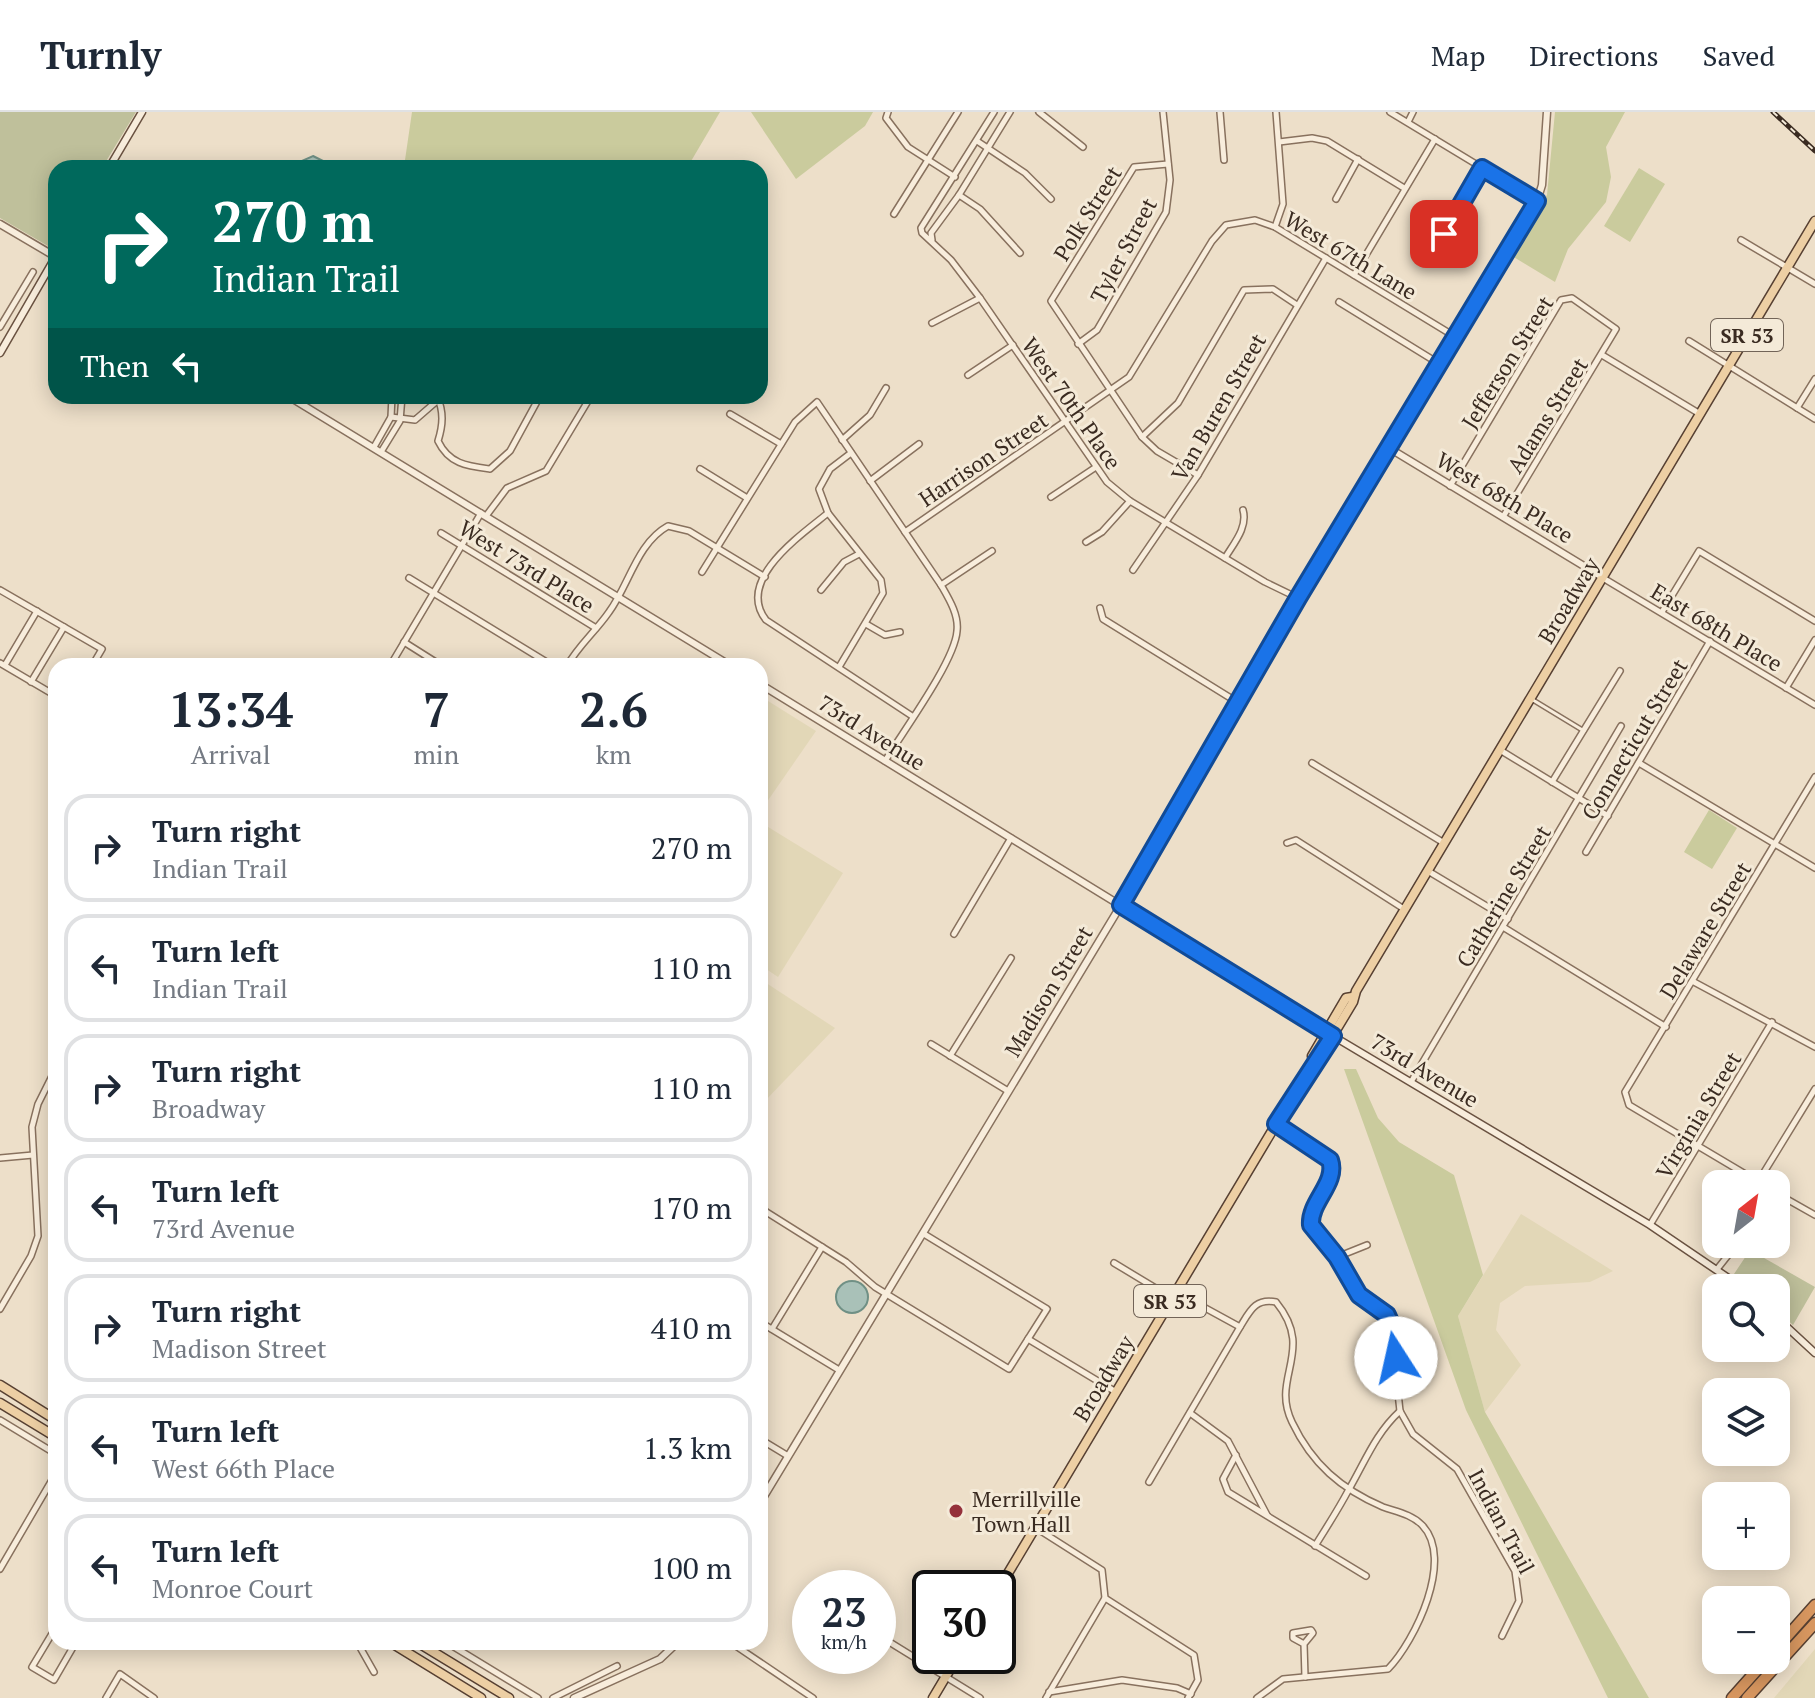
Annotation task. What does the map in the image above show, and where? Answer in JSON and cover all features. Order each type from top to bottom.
[{"type":"highway","points":[[1790,1633],[1815,1605]]},
{"type":"highway","points":[[1747,1698],[1815,1623]]},
{"type":"highway","points":[[1756,1698],[1798,1641]]},
{"type":"highway","points":[[1732,1698],[1753,1674]]},
{"type":"main road","name":"Broadway","points":[[1010,1570],[1313,1061],[1318,1060],[1330,1034],[1353,1002],[1352,997],[1404,909],[1815,221]]},
{"type":"main road","points":[[0,1385],[48,1415]]},
{"type":"main road","points":[[0,1403],[48,1432]]},
{"type":"main road","points":[[403,1650],[481,1698]]},
{"type":"main road","points":[[430,1650],[509,1698]]},
{"type":"main road","points":[[933,1698],[948,1674]]},
{"type":"street","points":[[114,160],[142,112]]},
{"type":"street","points":[[888,112],[886,118],[908,147],[955,177]]},
{"type":"street","points":[[894,214],[958,112]]},
{"type":"street","points":[[932,241],[921,228],[994,112]]},
{"type":"street","points":[[932,241],[931,233],[959,195],[1010,112]]},
{"type":"street","points":[[1039,112],[1083,147]]},
{"type":"street","name":"Tyler Street","points":[[1078,344],[1097,330],[1166,212],[1168,164],[1163,112]]},
{"type":"street","points":[[1220,112],[1224,160]]},
{"type":"street","points":[[1275,227],[1283,204],[1276,112]]},
{"type":"street","points":[[1390,112],[1537,201]]},
{"type":"street","points":[[1408,122],[1413,112]]},
{"type":"street","name":"Madison Street","points":[[768,1490],[1121,905],[1298,598],[1537,201],[1542,185],[1547,112]]},
{"type":"street","points":[[1279,142],[1312,138],[1327,141],[1404,188]]},
{"type":"street","points":[[1354,275],[1435,139]]},
{"type":"street","points":[[977,141],[1025,173],[1051,199]]},
{"type":"street","points":[[1336,199],[1358,159]]},
{"type":"street","name":"Polk Street","points":[[1078,344],[1051,301],[1134,167],[1168,164]]},
{"type":"street","points":[[1432,256],[1482,168]]},
{"type":"street","points":[[959,195],[980,209],[1020,253]]},
{"type":"street","name":"West 67th Lane","points":[[1226,225],[1255,220],[1275,227],[1454,336]]},
{"type":"street","points":[[0,224],[48,252]]},
{"type":"street","name":"Harrison Street","points":[[905,532],[1129,377],[1212,241],[1226,225]]},
{"type":"street","points":[[1741,240],[1815,284]]},
{"type":"street","name":"West 70th Place","points":[[932,241],[980,298],[1096,467],[1130,501],[1298,598]]},
{"type":"street","name":"Van Buren Street","points":[[1133,570],[1169,522],[1326,258]]},
{"type":"street","points":[[0,353],[48,271]]},
{"type":"street","points":[[0,327],[33,272]]},
{"type":"street","points":[[1142,437],[1178,403],[1244,290],[1273,289],[1297,305]]},
{"type":"street","points":[[21,292],[32,299]]},
{"type":"street","name":"Adams Street","points":[[1503,517],[1616,329],[1566,297]]},
{"type":"street","name":"Jefferson Street","points":[[1450,486],[1566,297]]},
{"type":"street","points":[[932,323],[980,298]]},
{"type":"street","points":[[1339,302],[1438,363]]},
{"type":"street","points":[[1689,341],[1815,419]]},
{"type":"street","points":[[1078,344],[1142,437],[1157,451],[1198,475]]},
{"type":"street","points":[[968,375],[1013,345]]},
{"type":"street","points":[[1602,355],[1700,414]]},
{"type":"street","points":[[1797,408],[1815,379]]},
{"type":"street","points":[[842,440],[870,415],[886,388]]},
{"type":"street","points":[[702,572],[795,422],[817,402],[941,585],[955,616],[956,641],[885,761]]},
{"type":"street","points":[[301,404],[718,658]]},
{"type":"street","points":[[374,447],[391,417],[392,404]]},
{"type":"street","points":[[381,452],[400,421],[401,404]]},
{"type":"street","points":[[391,417],[400,421],[415,420],[432,404]]},
{"type":"street","points":[[441,404],[443,422],[438,441],[444,453],[462,466],[490,469],[510,451],[536,404]]},
{"type":"street","points":[[395,658],[483,515],[507,488],[546,471],[586,404]]},
{"type":"street","points":[[730,414],[781,444]]},
{"type":"street","points":[[870,481],[919,444]]},
{"type":"street","name":"West 68th Place","points":[[1389,448],[1602,577]]},
{"type":"street","points":[[839,667],[883,593],[881,580],[828,513],[819,489],[824,477],[851,453]]},
{"type":"street","points":[[1051,497],[1096,467]]},
{"type":"street","points":[[700,469],[747,498]]},
{"type":"street","points":[[1086,542],[1102,532],[1130,501]]},
{"type":"street","points":[[1225,558],[1241,531],[1245,518],[1243,510]]},
{"type":"street","points":[[828,513],[792,542],[765,577],[756,594],[757,608],[766,620],[912,716]]},
{"type":"street","points":[[573,658],[619,596],[656,533],[668,526],[680,526],[765,577]]},
{"type":"street","name":"West 73rd Place","points":[[441,533],[596,628]]},
{"type":"street","points":[[941,585],[992,551]]},
{"type":"street","points":[[1662,612],[1699,551],[1815,621]]},
{"type":"street","points":[[821,590],[844,562],[859,554]]},
{"type":"street","name":"East 68th Place","points":[[1602,577],[1815,705]]},
{"type":"street","points":[[409,578],[540,658]]},
{"type":"street","points":[[0,590],[102,649],[97,658]]},
{"type":"street","points":[[1100,608],[1103,619],[1237,702]]},
{"type":"street","points":[[37,611],[2,664],[48,692]]},
{"type":"street","points":[[866,624],[885,635],[900,632]]},
{"type":"street","points":[[31,682],[64,627]]},
{"type":"street","points":[[1786,688],[1815,640]]},
{"type":"street","name":"Connecticut Street","points":[[1586,852],[1710,641]]},
{"type":"street","points":[[404,642],[429,658]]},
{"type":"street","points":[[1552,782],[1620,671]]},
{"type":"street","name":"73rd Avenue","points":[[768,689],[1330,1034],[1650,1225],[1726,1274]]},
{"type":"street","points":[[1530,698],[1584,731]]},
{"type":"street","name":"Catherine Street","points":[[1411,1082],[1621,726]]},
{"type":"street","points":[[1500,750],[1608,816]]},
{"type":"street","points":[[1312,763],[1444,843]]},
{"type":"street","points":[[1639,763],[1815,868]]},
{"type":"street","name":"Delaware Street","points":[[1698,1146],[1629,1105],[1625,1092],[1813,785],[1815,777]]},
{"type":"street","points":[[954,934],[1011,838]]},
{"type":"street","points":[[1287,843],[1296,840],[1404,909]]},
{"type":"street","points":[[1428,870],[1508,919]]},
{"type":"street","points":[[1503,927],[1666,1027]]},
{"type":"street","points":[[950,1056],[1011,958]]},
{"type":"street","points":[[1694,982],[1815,1047]]},
{"type":"street","name":"Virginia Street","points":[[1650,1225],[1772,1022]]},
{"type":"street","points":[[931,1044],[1008,1091]]},
{"type":"street","points":[[0,1309],[31,1256],[38,1236],[32,1127],[48,1084]]},
{"type":"street","points":[[1768,1170],[1815,1089]]},
{"type":"street","points":[[1276,1124],[1330,1160],[1331,1175],[1310,1218],[1315,1233],[1337,1257],[1359,1295],[1390,1320],[1400,1411],[1386,1423],[1363,1459],[1350,1489],[1315,1546]]},
{"type":"street","points":[[1698,1146],[1738,1170]]},
{"type":"street","points":[[0,1158],[33,1155]]},
{"type":"street","points":[[1790,1201],[1815,1215]]},
{"type":"street","points":[[768,1214],[822,1247],[885,1293],[1009,1369],[1047,1309],[924,1234]]},
{"type":"street","points":[[1337,1257],[1367,1245]]},
{"type":"street","points":[[772,1329],[822,1247]]},
{"type":"street","points":[[1718,1268],[1726,1258]]},
{"type":"street","points":[[1114,1263],[1240,1327]]},
{"type":"street","points":[[1149,1482],[1254,1305],[1265,1300],[1276,1302],[1293,1329],[1295,1352],[1284,1400],[1290,1418],[1316,1464],[1350,1489],[1411,1517],[1424,1527],[1431,1541],[1429,1603],[1401,1655],[1388,1669],[1375,1673],[1283,1679],[1257,1698]]},
{"type":"street","points":[[768,1327],[839,1370]]},
{"type":"street","points":[[1790,1330],[1815,1353]]},
{"type":"street","points":[[1028,1339],[1116,1392]]},
{"type":"street","name":"Indian Trail","points":[[1400,1411],[1413,1434],[1457,1469],[1515,1571],[1519,1601],[1502,1636]]},
{"type":"street","points":[[1190,1413],[1228,1441],[1268,1518]]},
{"type":"street","points":[[0,1420],[48,1449]]},
{"type":"street","points":[[768,1444],[788,1456]]},
{"type":"street","points":[[1236,1455],[1223,1484],[1228,1492],[1366,1576]]},
{"type":"street","points":[[0,1569],[48,1487]]},
{"type":"street","points":[[1035,1527],[1102,1570],[1105,1598],[1047,1695]]},
{"type":"street","points":[[1047,1695],[1122,1680],[1177,1688],[1190,1696],[1198,1680],[1194,1655],[1105,1598]]},
{"type":"street","points":[[48,1640],[32,1667],[54,1680],[71,1650]]},
{"type":"street","points":[[1304,1644],[1305,1677]]},
{"type":"street","points":[[896,1646],[980,1698]]},
{"type":"street","points":[[362,1650],[374,1672]]},
{"type":"street","points":[[459,1650],[538,1698]]},
{"type":"street","points":[[574,1698],[667,1650]]},
{"type":"street","points":[[742,1650],[813,1698]]},
{"type":"street","points":[[553,1698],[614,1667],[616,1679]]},
{"type":"street","points":[[106,1698],[120,1674],[154,1698]]},
{"type":"shaded area","points":[[768,701],[816,731],[768,800]]},
{"type":"shaded area","points":[[768,827],[843,873],[778,977],[768,970]]},
{"type":"shaded area","points":[[768,984],[835,1028],[768,1098]]},
{"type":"shaded area","points":[[1521,1214],[1613,1271],[1590,1282],[1525,1286],[1500,1303],[1496,1330],[1521,1365],[1485,1412],[1458,1316]]},
{"type":"shaded area","points":[[852,1281],[863,1286],[868,1297],[863,1308],[852,1313],[841,1308],[836,1297],[841,1286]]},
{"type":"shaded area","points":[[1815,1649],[1815,1698],[1774,1698]]},
{"type":"green space","points":[[0,112],[136,112],[107,160],[48,160],[48,246],[0,218]]},
{"type":"green space","points":[[412,112],[720,112],[692,160],[405,160]]},
{"type":"green space","points":[[751,112],[873,112],[865,126],[796,179]]},
{"type":"green space","points":[[1555,112],[1625,112],[1606,147],[1611,177],[1606,202],[1568,249],[1555,282],[1512,256],[1547,195]]},
{"type":"green space","points":[[1639,168],[1665,184],[1630,242],[1604,226]]},
{"type":"green space","points":[[1709,810],[1737,828],[1712,869],[1684,852]]},
{"type":"green space","points":[[1344,1069],[1356,1069],[1378,1118],[1399,1142],[1454,1175],[1483,1275],[1458,1316],[1485,1412],[1649,1698],[1608,1698],[1466,1410]]},
{"type":"green space","points":[[1745,1258],[1764,1258],[1815,1287],[1793,1325],[1790,1322],[1790,1274],[1734,1274]]},
{"type":"railway","points":[[1773,112],[1815,151]]},
{"type":"place","name":"Merrillville Town Hall","points":[[956,1511]]},
{"type":"route","points":[[1396,1358],[1394,1331],[1387,1315],[1359,1295],[1337,1257],[1311,1225],[1313,1209],[1331,1175],[1330,1160],[1276,1124],[1313,1061],[1318,1060],[1333,1036],[1121,905],[1298,598],[1537,201],[1482,168],[1444,234]]}]
